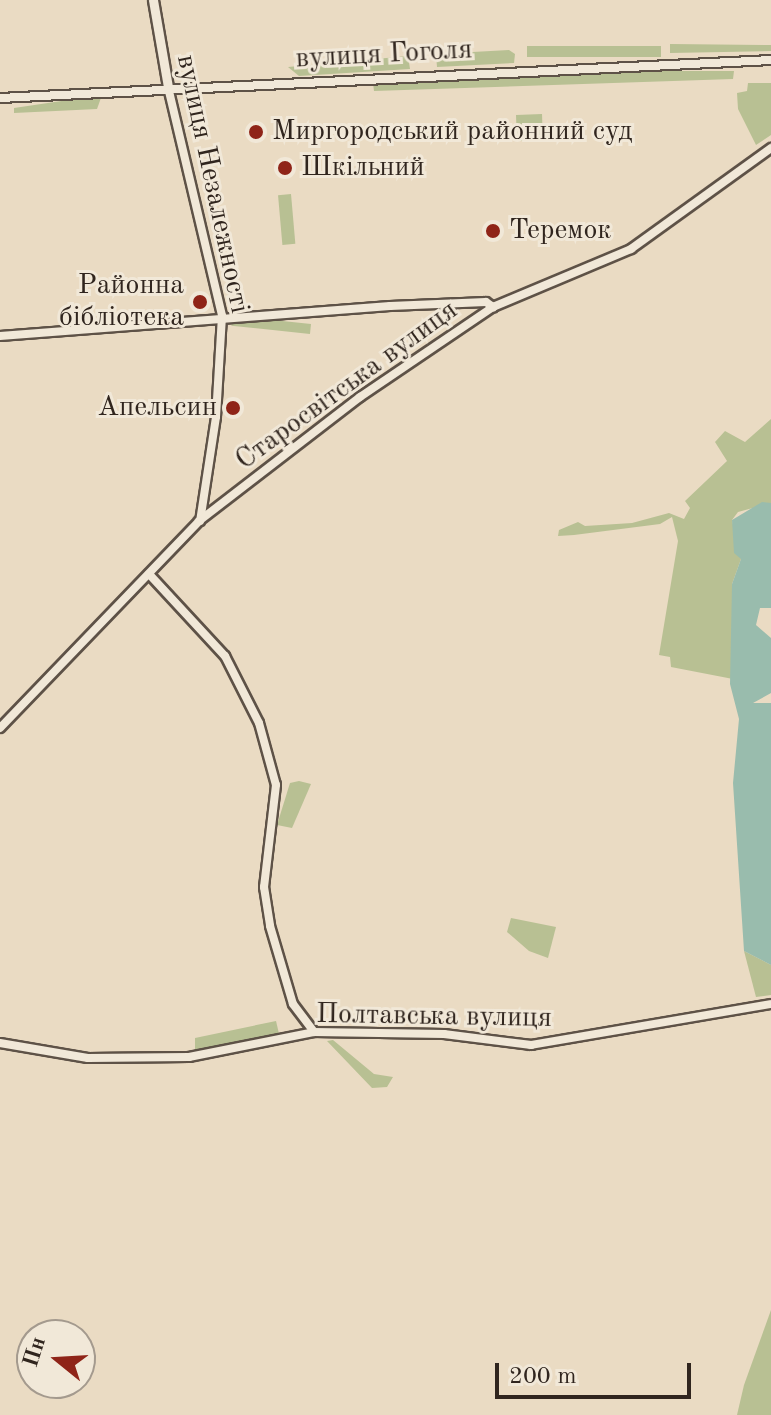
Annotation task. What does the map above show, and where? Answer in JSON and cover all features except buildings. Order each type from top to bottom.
[{"type":"main road","name":"вулиця Незалежності","points":[[153,0],[168,87]]},
{"type":"street","name":"вулиця Гоголя","points":[[0,98],[168,87],[771,60]]},
{"type":"street","name":"вулиця Незалежності","points":[[168,87],[222,322],[216,417],[199,521]]},
{"type":"street","name":"Старосвітська вулиця","points":[[0,728],[199,521],[406,364],[493,307],[631,249],[771,148]]},
{"type":"street","points":[[0,336],[222,322],[390,306],[486,302],[493,307]]},
{"type":"street","points":[[149,574],[225,656],[259,723],[276,785],[264,887],[270,926],[293,1004],[314,1032]]},
{"type":"street","name":"Полтавська вулиця","points":[[0,1043],[88,1058],[189,1057],[314,1032],[444,1034],[531,1045],[771,1004]]},
{"type":"shaded area","points":[[670,44],[771,45],[771,51],[670,53]]},
{"type":"shaded area","points":[[527,46],[661,46],[661,57],[527,57]]},
{"type":"shaded area","points":[[509,50],[515,54],[514,63],[437,67],[436,54]]},
{"type":"shaded area","points":[[408,56],[410,69],[299,76],[288,67]]},
{"type":"shaded area","points":[[615,71],[734,71],[733,79],[374,91],[373,83]]},
{"type":"shaded area","points":[[748,83],[771,83],[771,135],[756,145],[738,109],[737,93],[747,91]]},
{"type":"shaded area","points":[[102,95],[97,109],[14,113],[14,108]]},
{"type":"shaded area","points":[[542,114],[543,140],[517,141],[516,115]]},
{"type":"shaded area","points":[[291,194],[295,244],[282,245],[278,195]]},
{"type":"shaded area","points":[[232,316],[311,324],[310,334],[231,326]]},
{"type":"shaded area","points":[[771,419],[771,503],[738,512],[732,520],[741,559],[732,584],[733,679],[671,667],[670,657],[659,655],[678,541],[672,517],[660,524],[574,535],[558,536],[559,530],[578,522],[585,526],[632,523],[669,513],[684,519],[690,508],[685,501],[727,461],[715,442],[725,431],[745,442]]},
{"type":"shaded area","points":[[762,502],[771,503],[771,608],[760,608],[756,625],[771,638],[771,693],[753,703],[771,703],[771,965],[744,951],[733,783],[739,719],[730,684],[732,584],[741,559],[734,553],[732,520]]},
{"type":"shaded area","points":[[299,781],[311,784],[292,828],[277,825],[290,783]]},
{"type":"shaded area","points":[[511,918],[556,927],[548,958],[529,951],[507,932]]},
{"type":"shaded area","points":[[744,951],[771,965],[771,995],[756,997]]},
{"type":"shaded area","points":[[276,1021],[280,1038],[195,1052],[195,1038]]},
{"type":"shaded area","points":[[333,1040],[374,1074],[393,1077],[387,1087],[372,1088],[327,1041]]},
{"type":"shaded area","points":[[771,1310],[771,1415],[737,1415],[744,1385]]},
{"type":"place","name":"Миргородський районний суд","points":[[256,132]]},
{"type":"place","name":"Шкільний","points":[[285,168]]},
{"type":"place","name":"Теремок","points":[[493,231]]},
{"type":"place","name":"Районна бібліотека","points":[[200,302]]},
{"type":"place","name":"Апельсин","points":[[233,408]]}]
